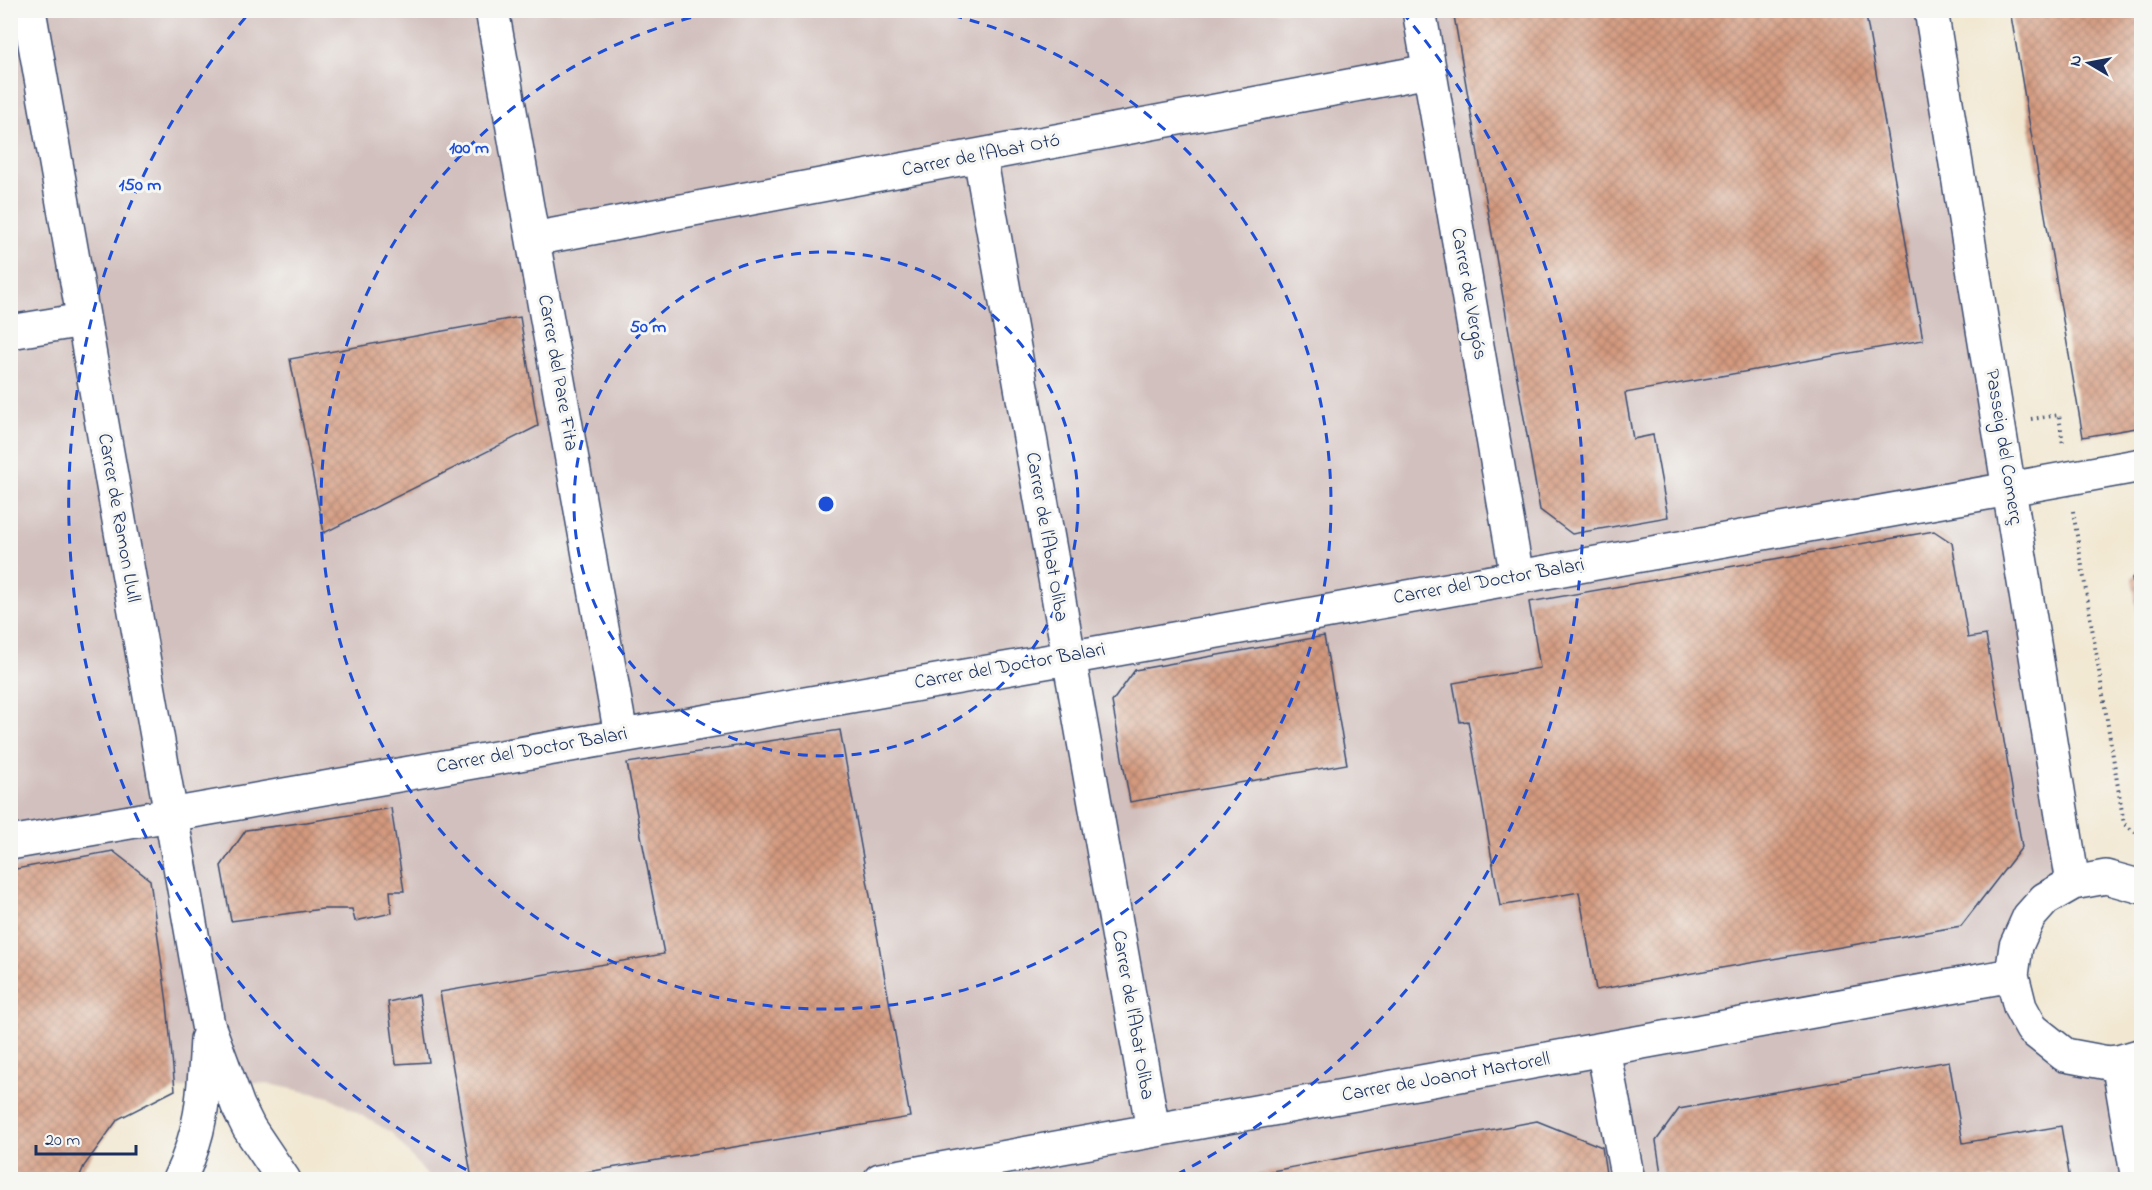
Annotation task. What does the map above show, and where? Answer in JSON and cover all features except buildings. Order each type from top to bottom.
[{"type":"street","name":"Carrer de Ramon Llull","points":[[29,10],[208,1025]]},
{"type":"street","name":"Carrer del Pare Fita","points":[[492,10],[621,735]]},
{"type":"street","name":"Carrer de Vergós","points":[[1419,10],[1517,577]]},
{"type":"street","name":"Passeig del Comerç","points":[[1931,10],[2073,883]]},
{"type":"street","name":"Carrer de l'Abat Otó","points":[[533,239],[1429,71]]},
{"type":"street","name":"Carrer de l'Abat Oliba","points":[[980,156],[1153,1130]]},
{"type":"street","points":[[10,332],[83,320]]},
{"type":"street","name":"Carrer del Doctor Balari","points":[[10,843],[171,813],[1068,658],[2142,465]]},
{"type":"street","points":[[2138,1179],[2130,1059],[2108,1063],[2065,1054],[2032,1029],[2020,1007],[2012,975],[2016,946],[2029,916],[2045,899],[2073,883],[2106,878],[2142,887]]},
{"type":"street","name":"Carrer de Joanot Martorell","points":[[880,1179],[2012,975]]},
{"type":"street","points":[[179,1179],[198,1131],[202,1108],[208,1025]]},
{"type":"street","points":[[208,1025],[242,1114],[266,1155],[284,1179]]},
{"type":"street","points":[[1604,1049],[1628,1179]]},
{"type":"shaded area","points":[[10,11],[1931,11],[2073,883],[2045,899],[2012,976],[2065,1055],[2141,1055],[2141,1179],[430,1179],[392,1133],[330,1097],[269,1084],[211,1080],[175,1090],[118,1119],[84,1166],[78,1179],[11,1179]]}]
